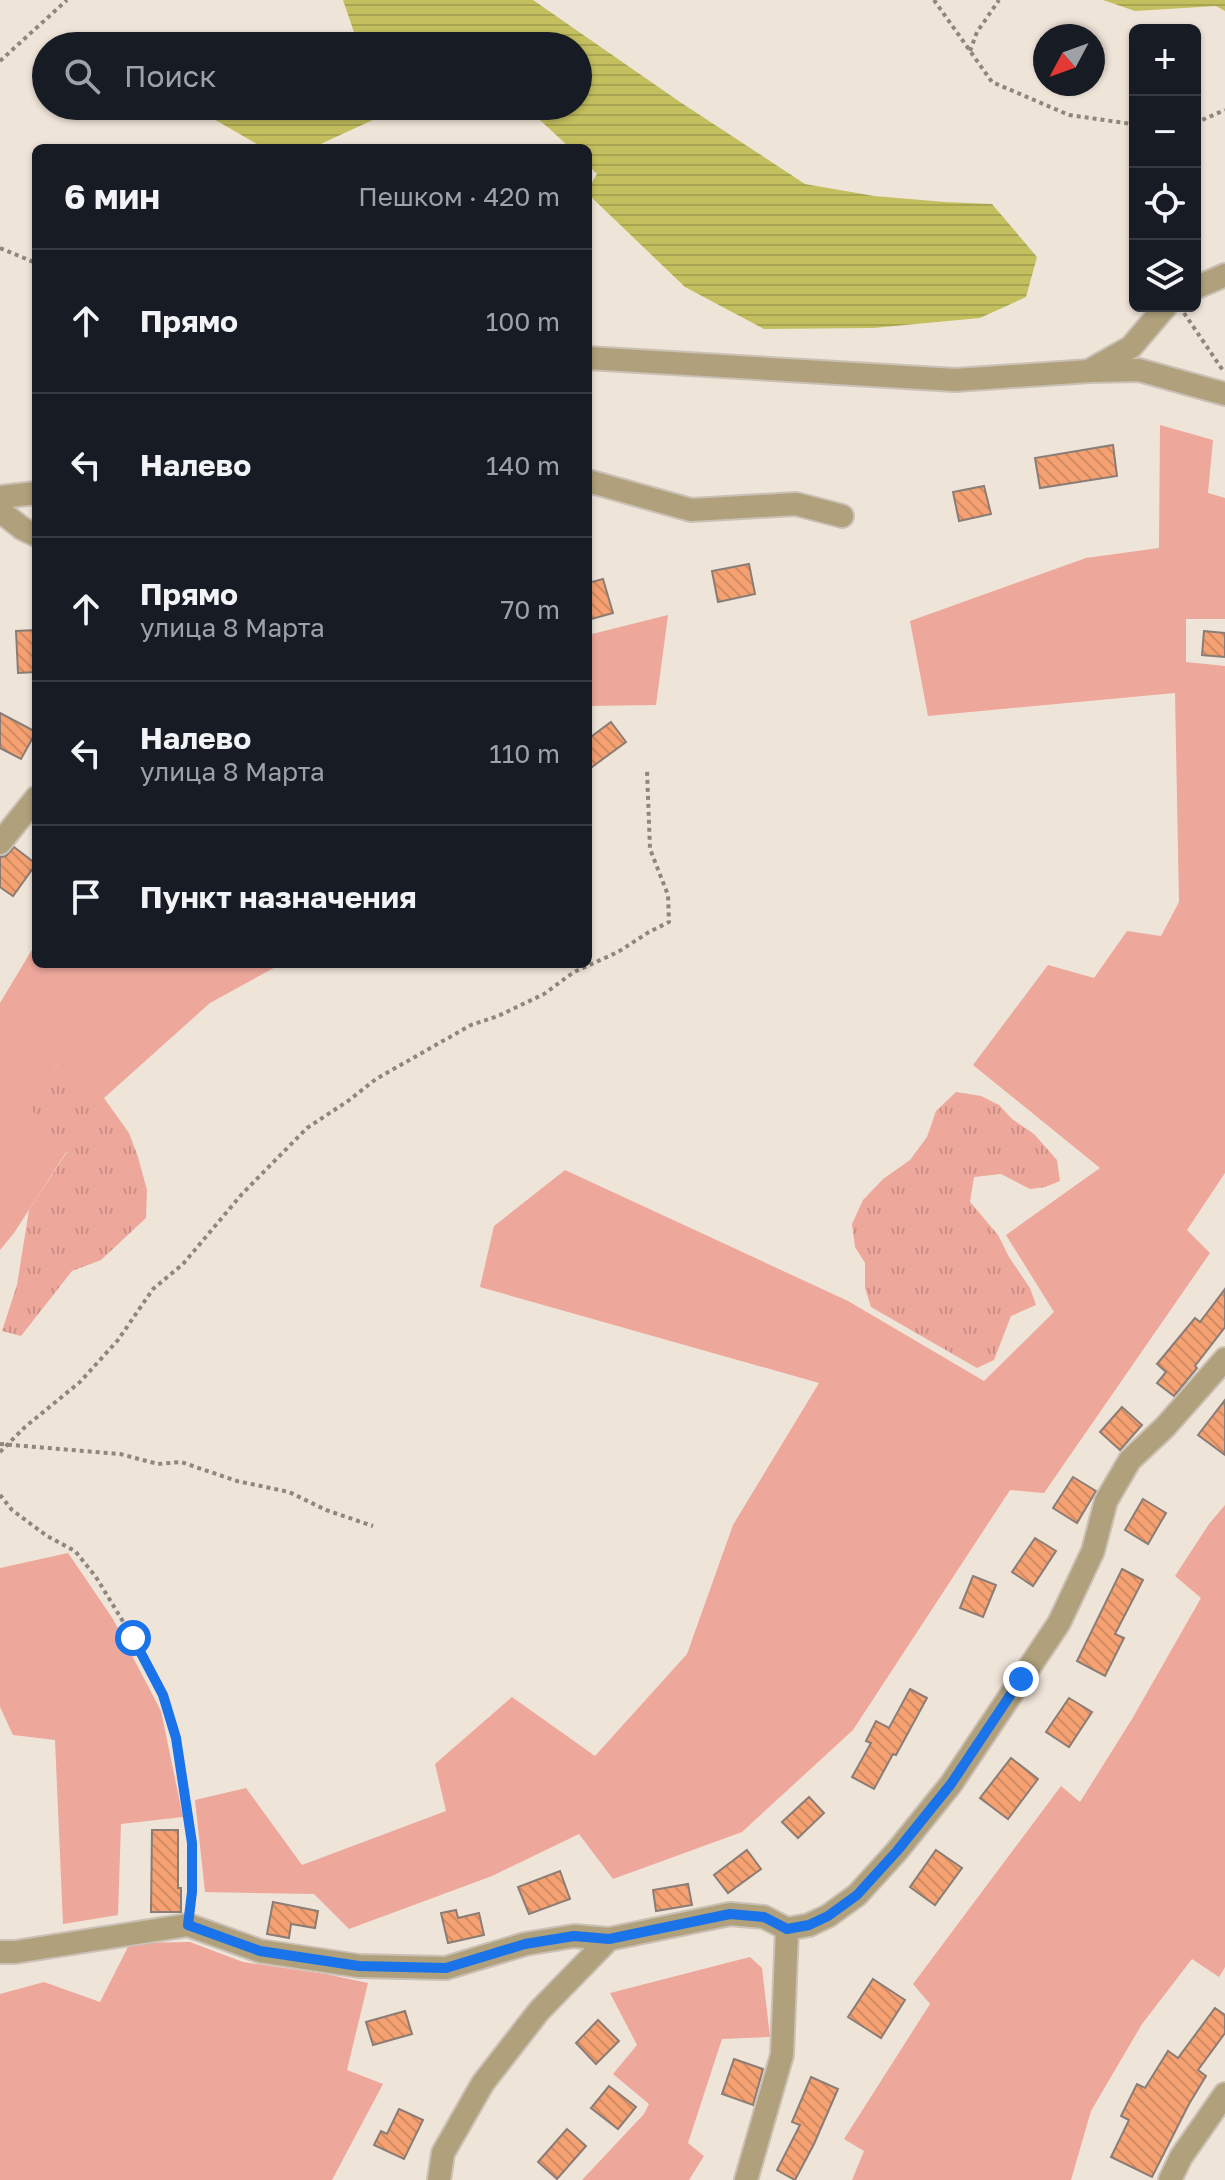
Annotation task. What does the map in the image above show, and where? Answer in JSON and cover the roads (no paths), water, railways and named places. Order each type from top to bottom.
[{"type":"street","points":[[1201,285],[1225,275]]},
{"type":"street","points":[[1090,371],[1131,347],[1161,312]]},
{"type":"street","points":[[592,358],[955,380],[1139,370],[1225,394]]},
{"type":"street","points":[[592,482],[691,510],[796,504],[842,516]]},
{"type":"street","points":[[0,497],[32,493]]},
{"type":"street","points":[[0,511],[32,533]]},
{"type":"street","points":[[0,843],[32,803]]},
{"type":"street","points":[[0,1952],[188,1925],[260,1951],[359,1966],[446,1968],[537,1942],[574,1936],[609,1939],[730,1914],[764,1917],[787,1929],[809,1925],[828,1916],[857,1895],[951,1784],[1059,1623],[1093,1551],[1106,1501],[1130,1460],[1165,1427],[1225,1359]]},
{"type":"street","points":[[746,2180],[782,2055],[787,1929]]},
{"type":"street","points":[[439,2180],[443,2153],[483,2083],[539,2011],[609,1939]]},
{"type":"street","points":[[1170,2180],[1181,2157],[1225,2094]]}]
